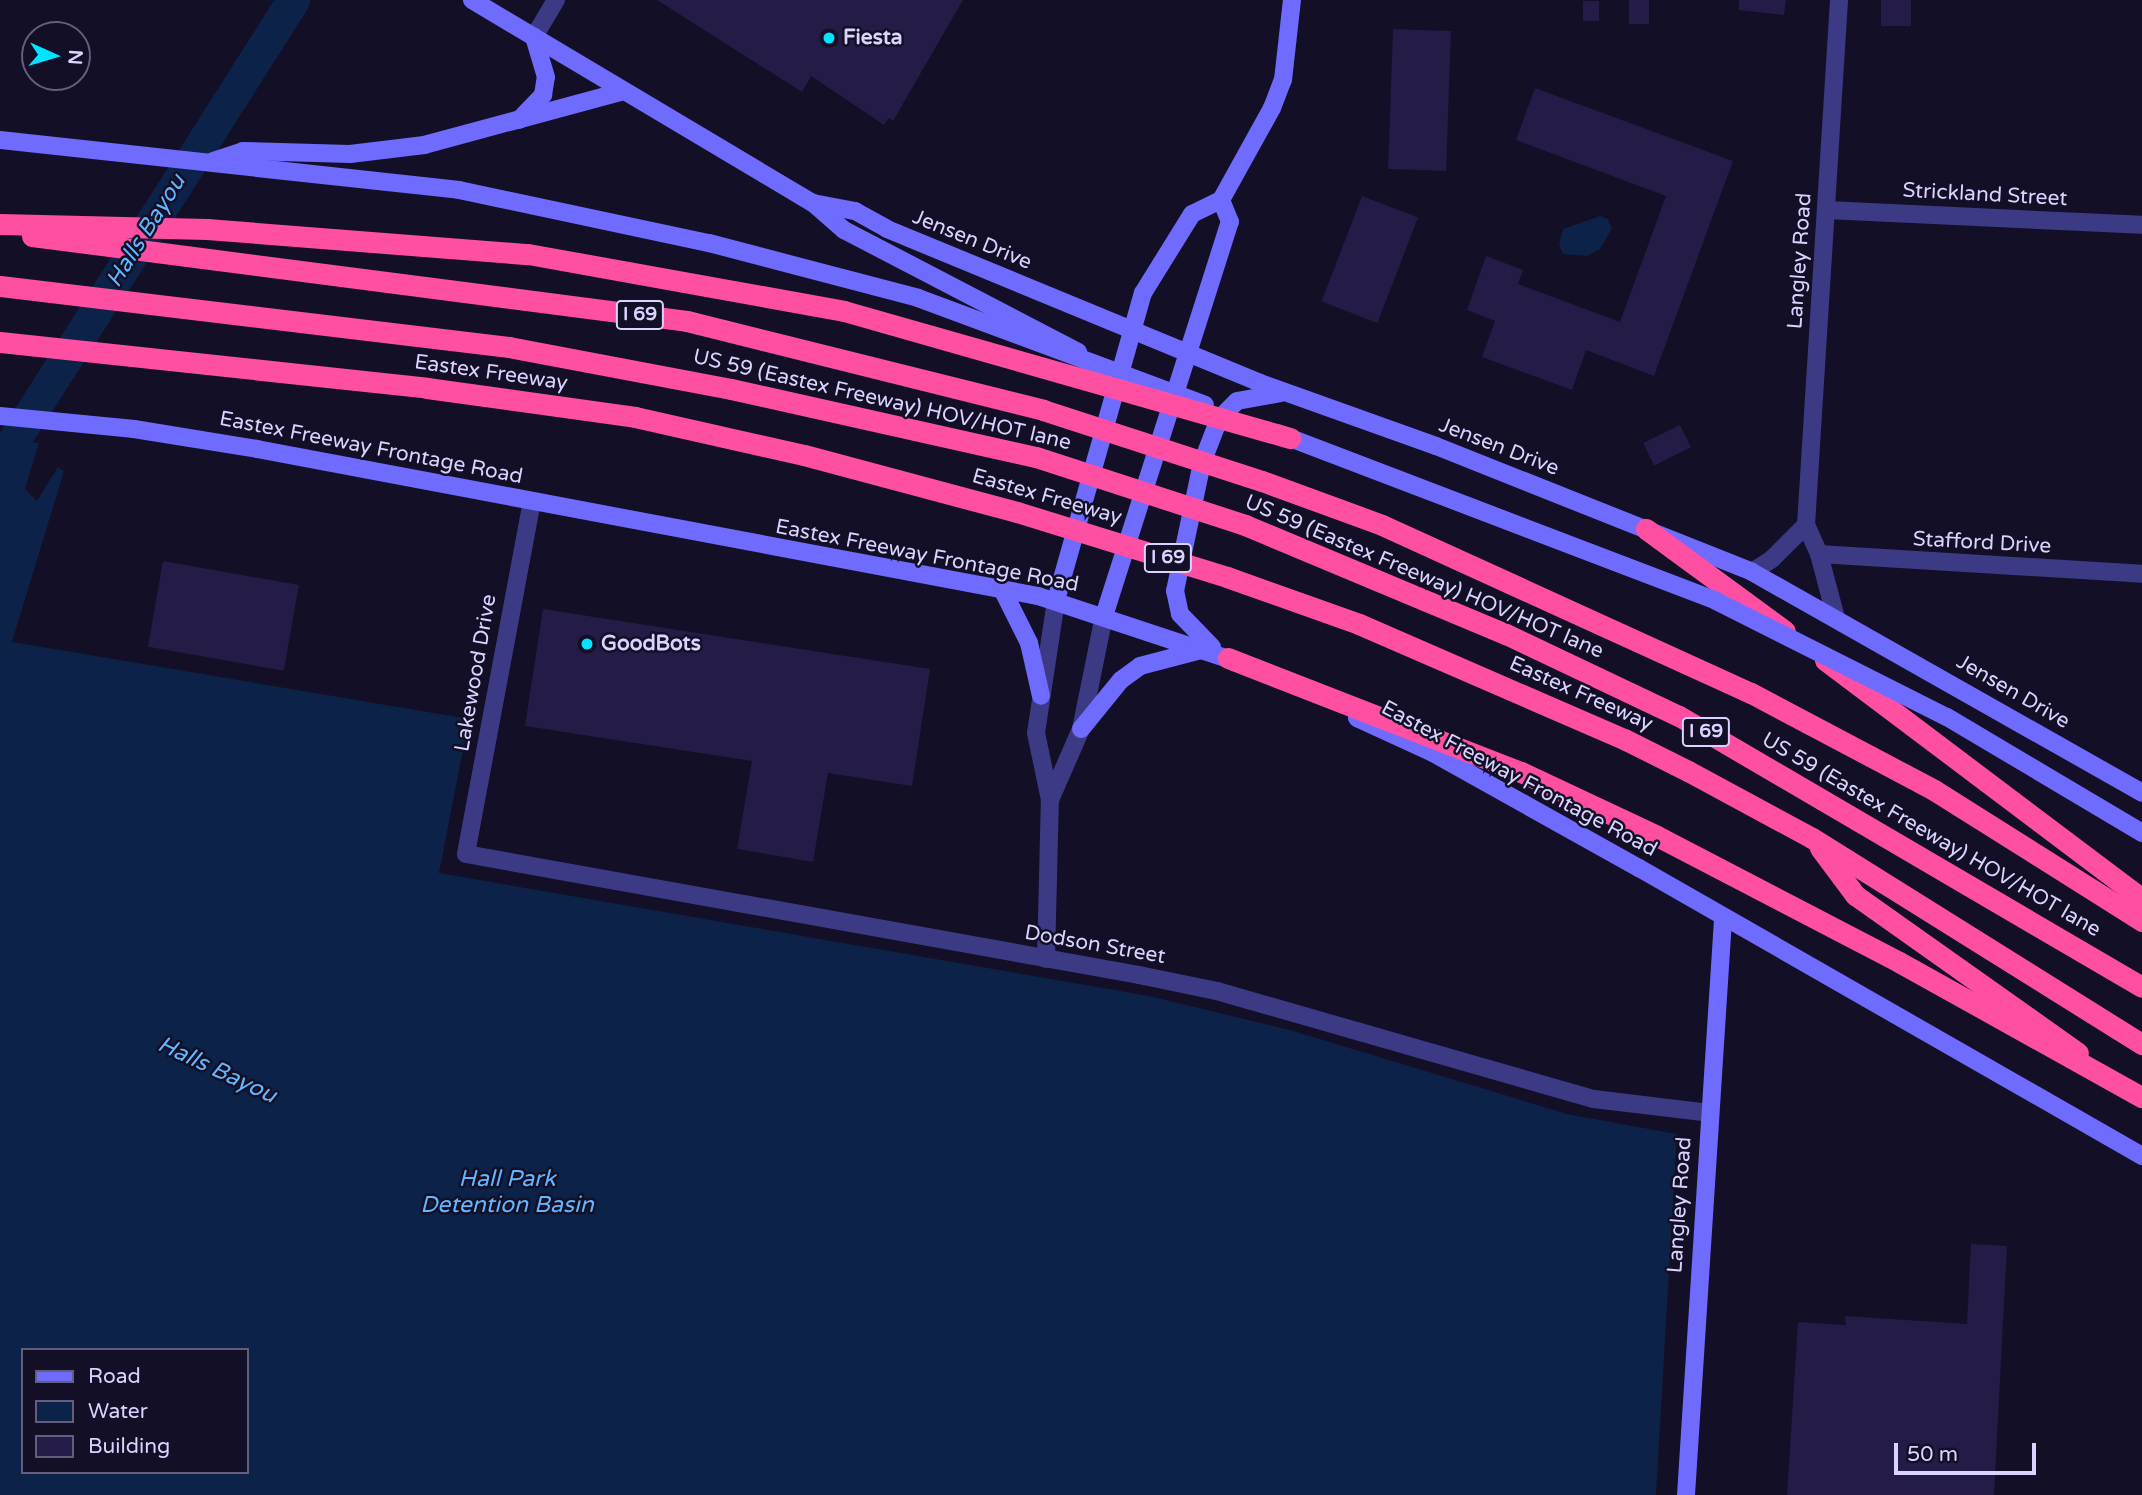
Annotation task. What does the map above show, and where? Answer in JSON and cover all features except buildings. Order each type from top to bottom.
[{"type":"highway","points":[[0,224],[207,229],[528,254],[844,311],[1290,438]]},
{"type":"highway","name":"I 69","points":[[0,232],[687,321],[1043,410],[1262,481],[1382,525],[1751,693],[1934,790],[2142,921]]},
{"type":"highway","name":"US 59 (Eastex Freeway) HOV/HOT lane","points":[[0,286],[509,347],[731,389],[1036,457],[1245,525],[1506,634],[1679,716],[2142,987]]},
{"type":"highway","name":"Eastex Freeway","points":[[0,342],[427,388],[635,417],[804,455],[977,501],[1227,576],[1359,624],[1624,739],[1812,838],[2142,1044]]},
{"type":"highway","points":[[1646,529],[2142,899]]},
{"type":"highway","points":[[1225,656],[1521,772],[1657,836],[1899,962],[2142,1098]]},
{"type":"highway","points":[[1812,838],[1855,895],[2142,1098]]},
{"type":"main road","name":"Jensen Drive","points":[[472,0],[813,203],[844,230],[1071,348],[1119,378]]},
{"type":"main road","points":[[1056,600],[1130,330],[1143,293],[1192,214],[1221,200],[1283,80],[1292,0]]},
{"type":"main road","points":[[518,122],[542,95],[546,77],[534,37]]},
{"type":"main road","points":[[209,162],[243,151],[350,154],[424,145],[624,92]]},
{"type":"main road","points":[[0,140],[345,175],[459,190],[709,243],[918,298],[1716,601],[1947,717],[2142,833]]},
{"type":"main road","points":[[1104,616],[1230,222],[1221,200]]},
{"type":"main road","name":"Jensen Drive","points":[[813,203],[855,211],[887,229],[1189,354],[1752,572],[2142,793]]},
{"type":"main road","points":[[1225,656],[1194,632],[1180,614],[1175,591],[1178,558],[1202,463],[1219,419],[1237,401],[1284,392]]},
{"type":"main road","name":"Eastex Freeway Frontage Road","points":[[0,416],[134,429],[1002,589],[1056,600],[1205,649],[1433,753],[2142,1156]]},
{"type":"main road","points":[[1002,589],[1029,643],[1041,696]]},
{"type":"main road","points":[[1081,729],[1121,680],[1140,666],[1205,649]]},
{"type":"main road","name":"Langley Road","points":[[1686,1495],[1723,919]]},
{"type":"street","points":[[534,37],[556,0]]},
{"type":"street","name":"Langley Road","points":[[1836,618],[1819,554],[1806,525],[1839,0]]},
{"type":"street","name":"Strickland Street","points":[[1827,210],[2142,225]]},
{"type":"street","name":"Lakewood Drive","points":[[466,853],[532,501]]},
{"type":"street","points":[[1752,572],[1772,559],[1806,525]]},
{"type":"street","name":"Stafford Drive","points":[[1819,554],[2142,574]]},
{"type":"street","points":[[1046,959],[1050,800],[1035,733],[1056,600]]},
{"type":"street","points":[[1050,800],[1081,729],[1104,616]]},
{"type":"street","name":"Dodson Street","points":[[466,853],[1217,991],[1594,1099],[1709,1113]]},
{"type":"water","points":[[1600,216],[1608,219],[1612,229],[1600,249],[1587,256],[1563,254],[1559,244],[1563,229]]},
{"type":"water","name":"Hall Park Detention Basin","points":[[0,439],[39,443],[25,489],[37,501],[58,467],[64,471],[12,642],[469,719],[439,873],[1149,996],[1290,1030],[1567,1114],[1677,1134],[1656,1495],[0,1495]]},
{"type":"waterway","name":"Halls Bayou","points":[[0,462],[293,0]]},
{"type":"place","name":"Fiesta","points":[[829,38]]},
{"type":"place","name":"GoodBots","points":[[587,644]]}]
